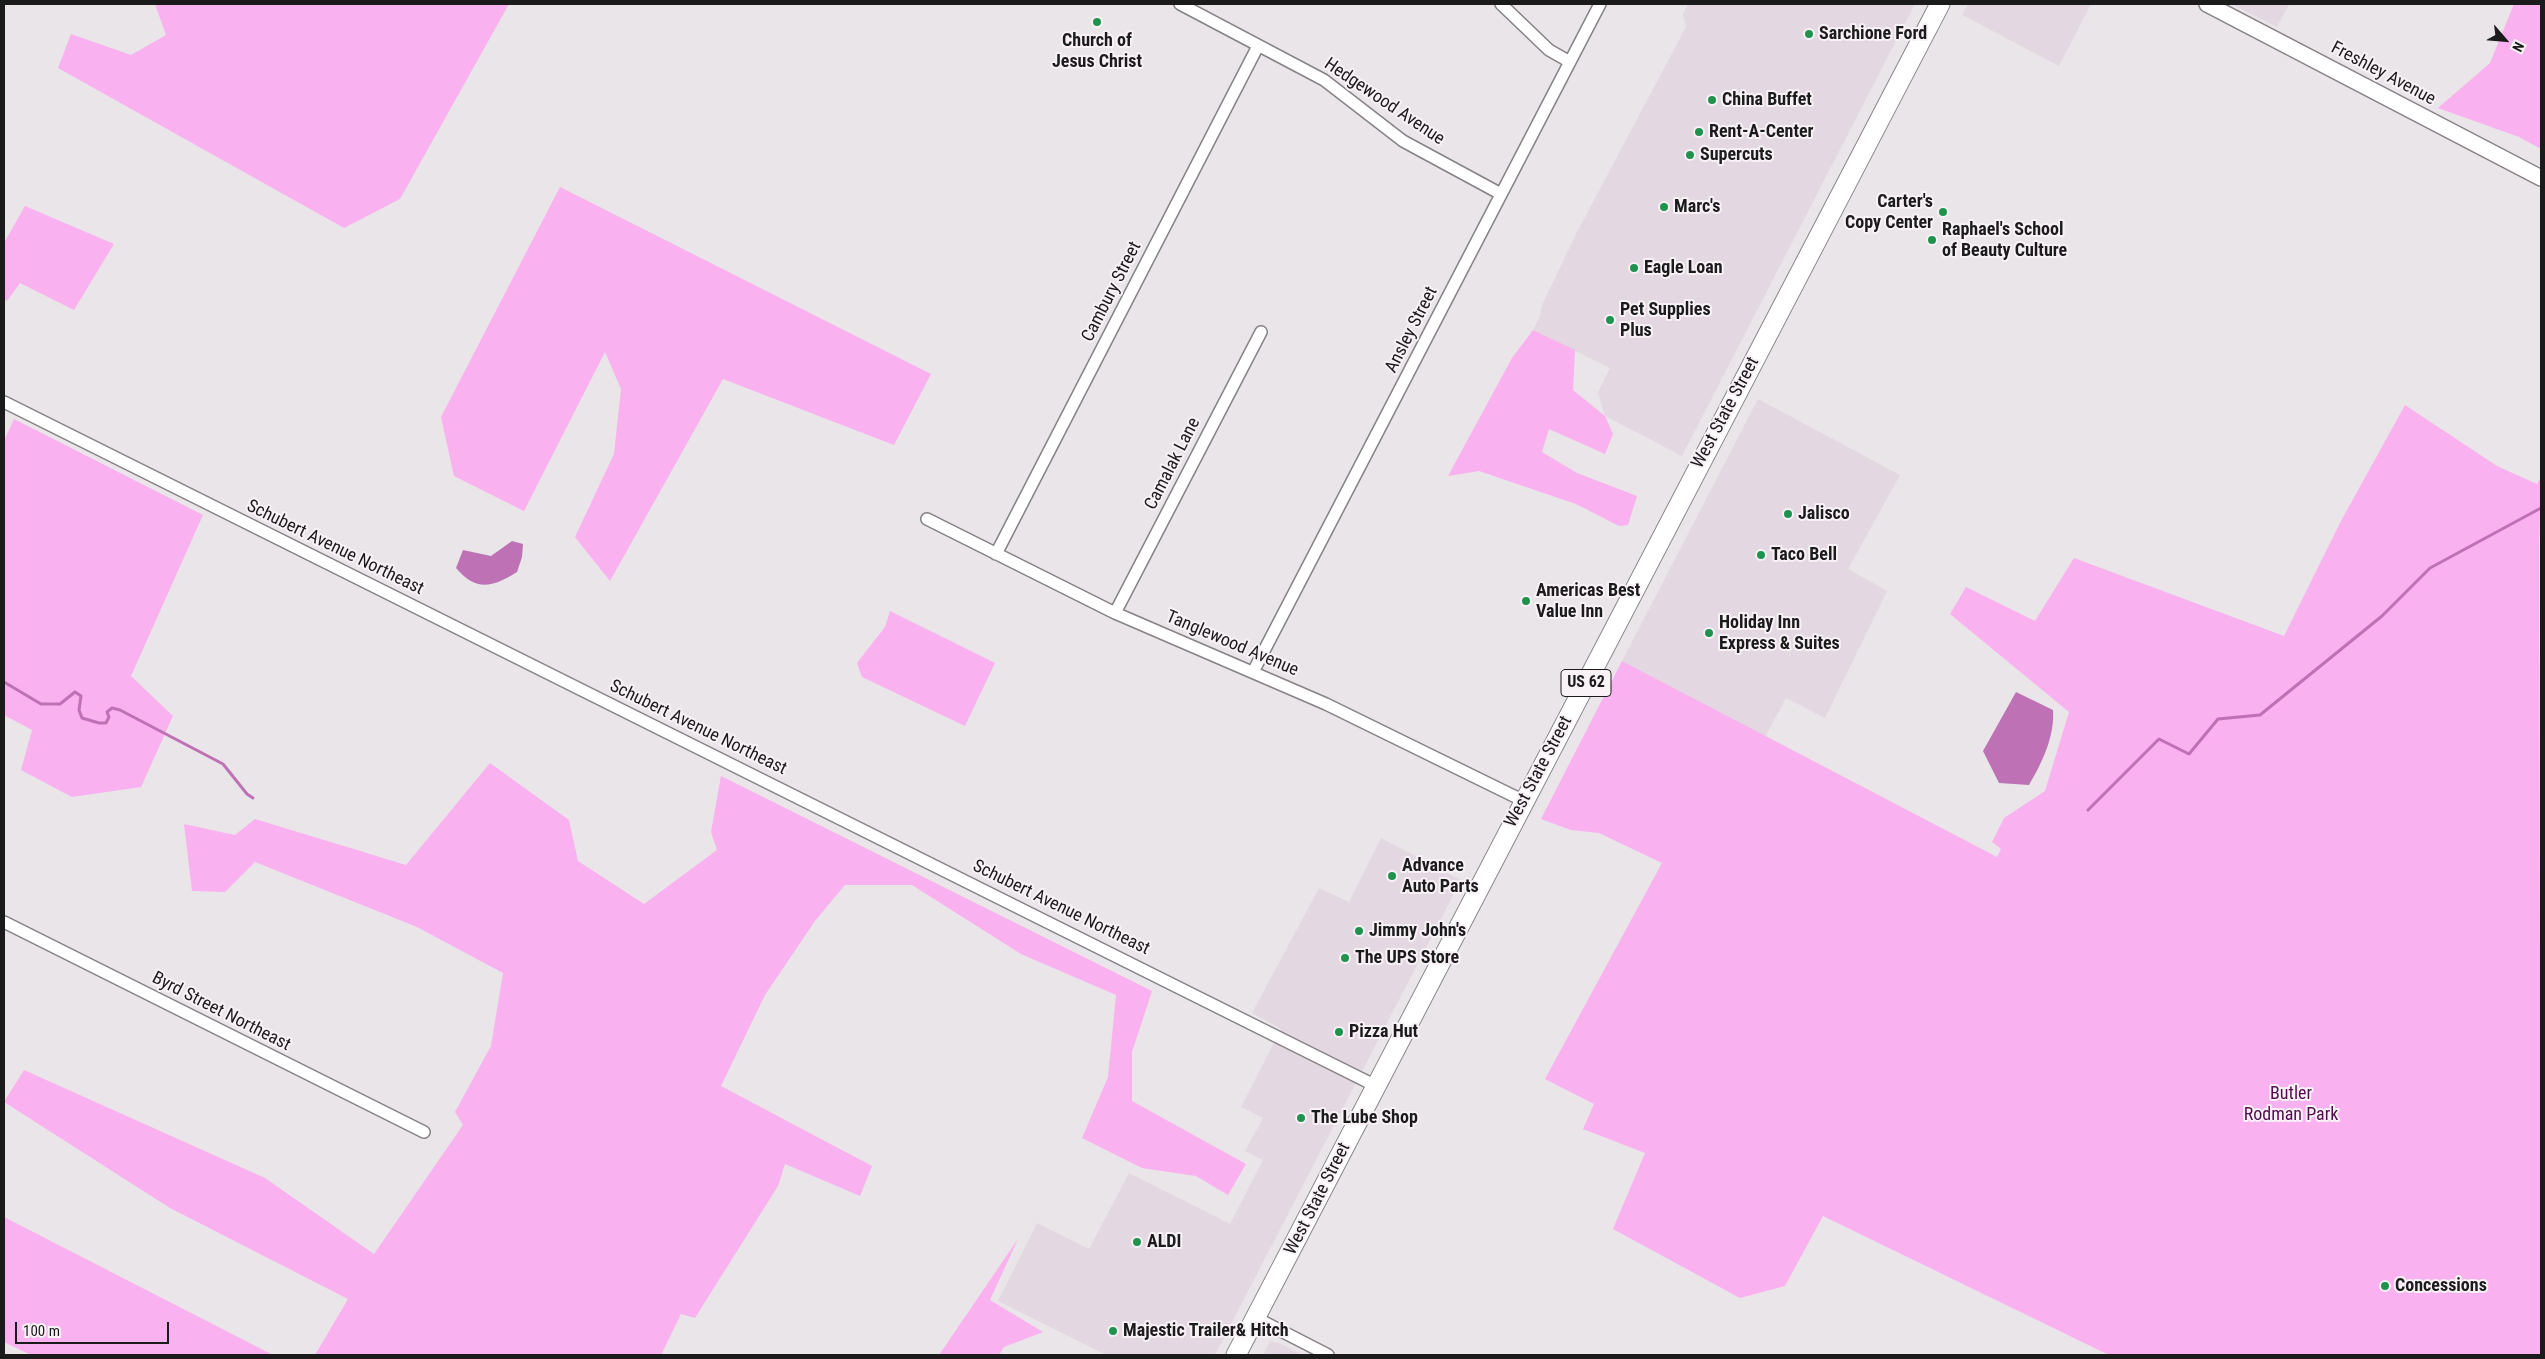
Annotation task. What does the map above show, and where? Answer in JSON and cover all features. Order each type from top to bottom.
[{"type":"highway","name":"West State Street","points":[[1236,1355],[1940,4]]},
{"type":"street","name":"Hedgewood Avenue","points":[[1180,4],[1338,89],[1410,145],[1501,194]]},
{"type":"street","points":[[1501,4],[1549,50],[1570,62]]},
{"type":"street","name":"Ansley Street","points":[[1253,672],[1600,4]]},
{"type":"street","name":"Freshley Avenue","points":[[2207,4],[2541,178]]},
{"type":"street","name":"Cambury Street","points":[[996,554],[1258,46]]},
{"type":"street","name":"Camalak Lane","points":[[1116,613],[1261,332]]},
{"type":"street","name":"Schubert Avenue Northeast","points":[[4,402],[1376,1086]]},
{"type":"street","name":"Tanglewood Avenue","points":[[927,519],[1116,613],[1326,704],[1524,801]]},
{"type":"street","name":"Byrd Street Northeast","points":[[4,922],[424,1132]]},
{"type":"street","points":[[1256,1318],[1328,1355]]},
{"type":"shaded area","points":[[1688,4],[1915,4],[1682,456],[1605,416],[1598,392],[1610,368],[1533,330],[1540,316],[1542,305],[1576,234],[1686,27],[1683,14]]},
{"type":"shaded area","points":[[1968,4],[2091,4],[2059,66],[1962,15]]},
{"type":"shaded area","points":[[2231,4],[2289,4],[2277,27]]},
{"type":"shaded area","points":[[1758,399],[1900,475],[1848,569],[1887,591],[1825,718],[1786,698],[1765,737],[1622,661]]},
{"type":"shaded area","points":[[512,541],[523,544],[522,557],[517,572],[500,581],[485,585],[478,584],[463,576],[456,568],[463,550],[491,556]]},
{"type":"shaded area","points":[[2016,692],[2053,710],[2050,739],[2039,768],[2029,785],[1999,783],[1983,751]]},
{"type":"shaded area","points":[[1381,838],[1461,880],[1215,1355],[1106,1355],[998,1301],[1037,1223],[1089,1249],[1129,1173],[1230,1224],[1263,1160],[1245,1151],[1263,1118],[1241,1107],[1281,1029],[1252,1013],[1319,888],[1349,902]]},
{"type":"shaded area","points":[[1270,1341],[1279,1343],[1303,1355],[1263,1355]]},
{"type":"green space","points":[[155,4],[509,4],[400,199],[344,228],[58,68],[71,34],[131,55],[166,35]]},
{"type":"green space","points":[[2514,4],[2541,4],[2541,149],[2519,137],[2438,108],[2490,63]]},
{"type":"green space","points":[[560,187],[931,374],[894,445],[723,379],[610,581],[575,537],[614,454],[621,389],[605,352],[524,511],[454,476],[441,417]]},
{"type":"green space","points":[[25,206],[114,244],[74,310],[20,283],[7,301],[4,299],[4,243]]},
{"type":"green space","points":[[1533,330],[1575,350],[1573,390],[1605,416],[1613,434],[1605,454],[1549,429],[1542,452],[1577,473],[1637,496],[1628,525],[1619,526],[1576,504],[1479,471],[1448,476],[1512,358]]},
{"type":"green space","name":"Butler Rodman Park","points":[[2405,405],[2497,466],[2537,484],[2541,477],[2539,548],[2541,1355],[2109,1355],[1823,1216],[1785,1286],[1740,1298],[1613,1229],[1645,1153],[1583,1129],[1594,1104],[1545,1079],[1662,863],[1599,833],[1571,830],[1541,819],[1622,661],[1997,857],[2001,849],[1992,842],[2004,818],[2045,791],[2069,712],[1950,614],[1966,587],[2035,621],[2074,558],[2284,636],[2341,521]]},
{"type":"green space","points":[[14,419],[203,515],[131,676],[173,716],[141,787],[72,797],[21,770],[32,730],[4,715],[4,441]]},
{"type":"green space","points":[[890,611],[995,663],[965,726],[862,677],[857,663],[885,627]]},
{"type":"green space","points":[[490,763],[569,820],[578,861],[644,904],[717,850],[711,832],[721,776],[1152,991],[1132,1052],[1132,1101],[1246,1164],[1228,1195],[1196,1176],[1142,1168],[1082,1138],[1108,1077],[1116,995],[1021,954],[912,885],[845,885],[815,921],[765,995],[721,1086],[872,1166],[860,1196],[785,1164],[778,1186],[695,1318],[681,1314],[661,1355],[315,1355],[348,1299],[170,1208],[4,1102],[24,1070],[265,1178],[374,1254],[463,1125],[455,1112],[491,1046],[503,973],[417,927],[255,862],[225,892],[192,891],[184,824],[235,835],[255,819],[406,865]]},
{"type":"green space","points":[[4,1217],[273,1355],[31,1355],[4,1342]]},
{"type":"green space","points":[[1018,1239],[990,1300],[1043,1332],[1004,1347],[999,1355],[939,1355]]},
{"type":"waterway","points":[[2088,810],[2159,739],[2189,754],[2218,719],[2260,715],[2382,616],[2430,568],[2541,508]]},
{"type":"waterway","points":[[4,682],[41,704],[60,704],[75,692],[81,696],[79,710],[82,718],[99,723],[106,723],[109,717],[107,712],[112,708],[120,710],[223,764],[247,794],[253,798]]},
{"type":"place","name":"Church of Jesus Christ","points":[[1097,22]]},
{"type":"place","name":"Sarchione Ford","points":[[1809,34]]},
{"type":"place","name":"China Buffet","points":[[1712,100]]},
{"type":"place","name":"Rent-A-Center","points":[[1699,132]]},
{"type":"place","name":"Supercuts","points":[[1690,155]]},
{"type":"place","name":"Marc's","points":[[1664,207]]},
{"type":"place","name":"Carter's Copy Center","points":[[1943,212]]},
{"type":"place","name":"Raphael's School of Beauty Culture","points":[[1932,240]]},
{"type":"place","name":"Eagle Loan","points":[[1634,268]]},
{"type":"place","name":"Pet Supplies Plus","points":[[1610,320]]},
{"type":"place","name":"Jalisco","points":[[1788,514]]},
{"type":"place","name":"Taco Bell","points":[[1761,555]]},
{"type":"place","name":"Americas Best Value Inn","points":[[1526,601]]},
{"type":"place","name":"Holiday Inn Express & Suites","points":[[1709,633]]},
{"type":"place","name":"Advance Auto Parts","points":[[1392,876]]},
{"type":"place","name":"Jimmy John's","points":[[1359,931]]},
{"type":"place","name":"The UPS Store","points":[[1345,958]]},
{"type":"place","name":"Pizza Hut","points":[[1339,1032]]},
{"type":"place","name":"The Lube Shop","points":[[1301,1118]]},
{"type":"place","name":"ALDI","points":[[1137,1242]]},
{"type":"place","name":"Concessions","points":[[2385,1286]]},
{"type":"place","name":"Majestic Trailer& Hitch","points":[[1113,1331]]}]
